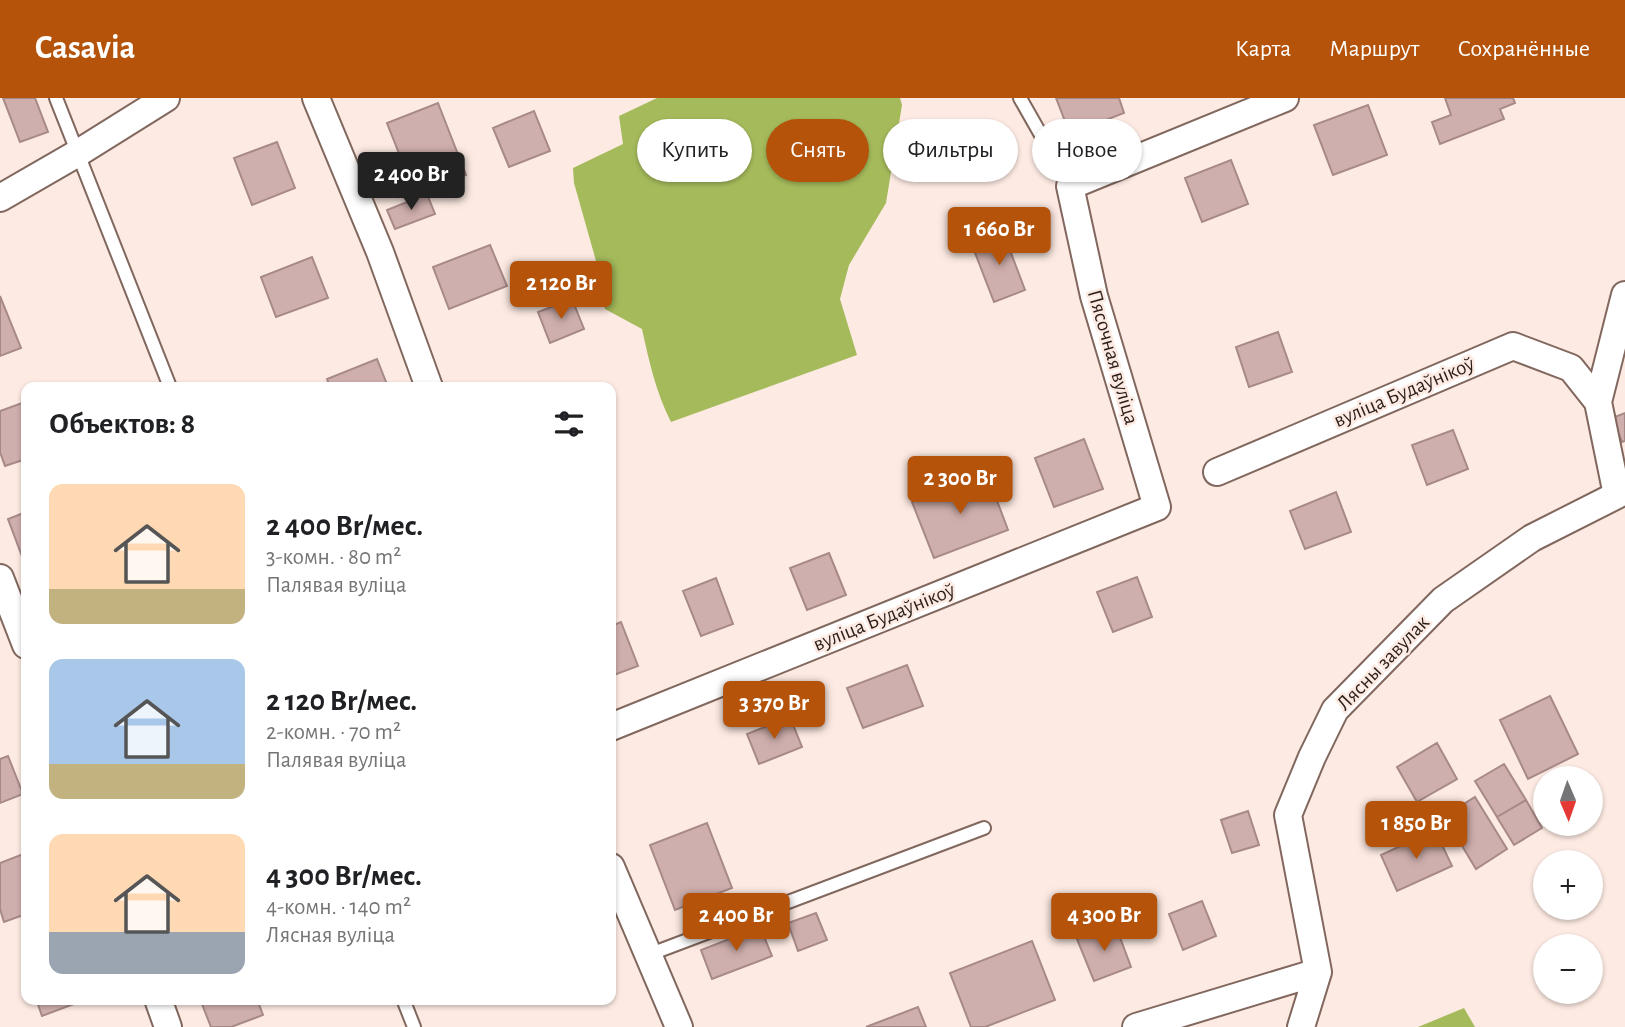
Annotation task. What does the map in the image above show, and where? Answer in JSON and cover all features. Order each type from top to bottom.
[{"type":"street","points":[[0,198],[166,98]]},
{"type":"street","points":[[316,98],[380,252],[427,382]]},
{"type":"street","points":[[1070,186],[1285,98]]},
{"type":"street","name":"Пясочная вуліца","points":[[1070,186],[1094,296],[1157,507]]},
{"type":"street","points":[[1621,493],[1598,402],[1625,295]]},
{"type":"street","name":"вуліца Будаўнікоў","points":[[1217,472],[1513,346],[1572,368],[1598,402]]},
{"type":"street","name":"Лясны завулак","points":[[1318,972],[1288,815],[1335,710],[1443,600],[1532,538],[1621,493]]},
{"type":"street","name":"вуліца Будаўнікоў","points":[[616,725],[1157,507]]},
{"type":"street","points":[[0,578],[21,632]]},
{"type":"street","points":[[616,879],[679,1027]]},
{"type":"street","points":[[1136,1027],[1318,972]]},
{"type":"street","points":[[1301,1027],[1318,972]]},
{"type":"street","points":[[160,1005],[168,1027]]},
{"type":"lane","points":[[56,98],[168,382]]},
{"type":"lane","points":[[1020,98],[1070,186]]},
{"type":"lane","points":[[648,956],[984,828]]},
{"type":"lane","points":[[405,1005],[414,1027]]},
{"type":"green space","points":[[657,98],[900,98],[900,119],[883,119],[883,182],[889,182],[886,203],[849,265],[840,299],[857,355],[671,422],[657,388],[642,329],[605,309],[598,268],[574,183],[573,168],[623,144],[619,116]]},
{"type":"green space","points":[[1464,1008],[1475,1027],[1418,1027]]},
{"type":"building","points":[[3,98],[35,98],[48,132],[20,142]]},
{"type":"building","points":[[1056,98],[1119,98],[1124,113],[1109,119],[1064,119]]},
{"type":"building","points":[[1445,98],[1513,98],[1515,103],[1500,109],[1504,119],[1440,144],[1432,122],[1451,115]]},
{"type":"building","points":[[438,103],[466,175],[415,194],[387,123]]},
{"type":"building","points":[[1368,105],[1387,155],[1333,175],[1314,125]]},
{"type":"building","points":[[534,111],[550,151],[509,167],[493,128]]},
{"type":"building","points":[[277,142],[295,188],[252,205],[234,158]]},
{"type":"building","points":[[1231,160],[1248,204],[1202,222],[1185,178]]},
{"type":"building","points":[[427,194],[435,214],[395,229],[387,210]]},
{"type":"building","points":[[1003,232],[1025,290],[994,302],[972,245]]},
{"type":"building","points":[[490,245],[507,286],[449,309],[433,267]]},
{"type":"building","points":[[312,257],[328,298],[276,317],[261,277]]},
{"type":"building","points":[[0,296],[21,348],[0,356]]},
{"type":"building","points":[[572,299],[584,329],[550,343],[538,312]]},
{"type":"building","points":[[1278,332],[1292,372],[1249,387],[1236,347]]},
{"type":"building","points":[[377,359],[386,382],[328,382],[327,379]]},
{"type":"building","points":[[21,403],[21,461],[5,466],[0,452],[0,411]]},
{"type":"building","points":[[1625,413],[1625,441],[1622,442],[1612,418]]},
{"type":"building","points":[[1453,430],[1468,469],[1427,485],[1412,445]]},
{"type":"building","points":[[1084,439],[1103,489],[1054,507],[1035,458]]},
{"type":"building","points":[[987,474],[1008,530],[934,558],[912,502]]},
{"type":"building","points":[[1336,492],[1351,532],[1305,549],[1290,511]]},
{"type":"building","points":[[21,514],[21,554],[8,519]]},
{"type":"building","points":[[829,553],[846,595],[807,610],[790,568]]},
{"type":"building","points":[[1137,577],[1152,617],[1113,632],[1097,592]]},
{"type":"building","points":[[716,578],[733,624],[701,636],[683,591]]},
{"type":"building","points":[[621,622],[638,666],[616,674],[616,624]]},
{"type":"building","points":[[907,665],[923,706],[863,728],[847,688]]},
{"type":"building","points":[[1550,696],[1578,754],[1554,766],[1533,766],[1533,776],[1528,779],[1500,720]]},
{"type":"building","points":[[790,717],[802,747],[759,764],[747,734]]},
{"type":"building","points":[[1437,743],[1457,779],[1417,802],[1397,767]]},
{"type":"building","points":[[8,756],[21,795],[0,803],[0,759]]},
{"type":"building","points":[[1504,764],[1526,800],[1497,817],[1475,781]]},
{"type":"building","points":[[1475,797],[1507,849],[1476,869],[1458,839],[1465,835],[1451,812]]},
{"type":"building","points":[[1526,800],[1533,812],[1533,833],[1514,845],[1497,817]]},
{"type":"building","points":[[1248,811],[1259,845],[1232,853],[1221,820]]},
{"type":"building","points":[[707,823],[732,888],[675,910],[650,845]]},
{"type":"building","points":[[1435,830],[1452,866],[1397,891],[1381,855]]},
{"type":"building","points":[[21,855],[21,916],[4,922],[0,909],[0,863]]},
{"type":"building","points":[[1202,901],[1216,936],[1183,950],[1169,914]]},
{"type":"building","points":[[816,913],[827,940],[798,951],[788,923]]},
{"type":"building","points":[[1115,924],[1131,967],[1094,981],[1077,939]]},
{"type":"building","points":[[760,927],[772,956],[712,979],[701,950]]},
{"type":"building","points":[[1032,941],[1055,1000],[985,1027],[971,1027],[950,973]]},
{"type":"building","points":[[38,1005],[71,1005],[42,1016]]},
{"type":"building","points":[[202,1005],[259,1005],[263,1015],[231,1027],[211,1027]]},
{"type":"building","points":[[918,1007],[926,1027],[866,1027]]}]
